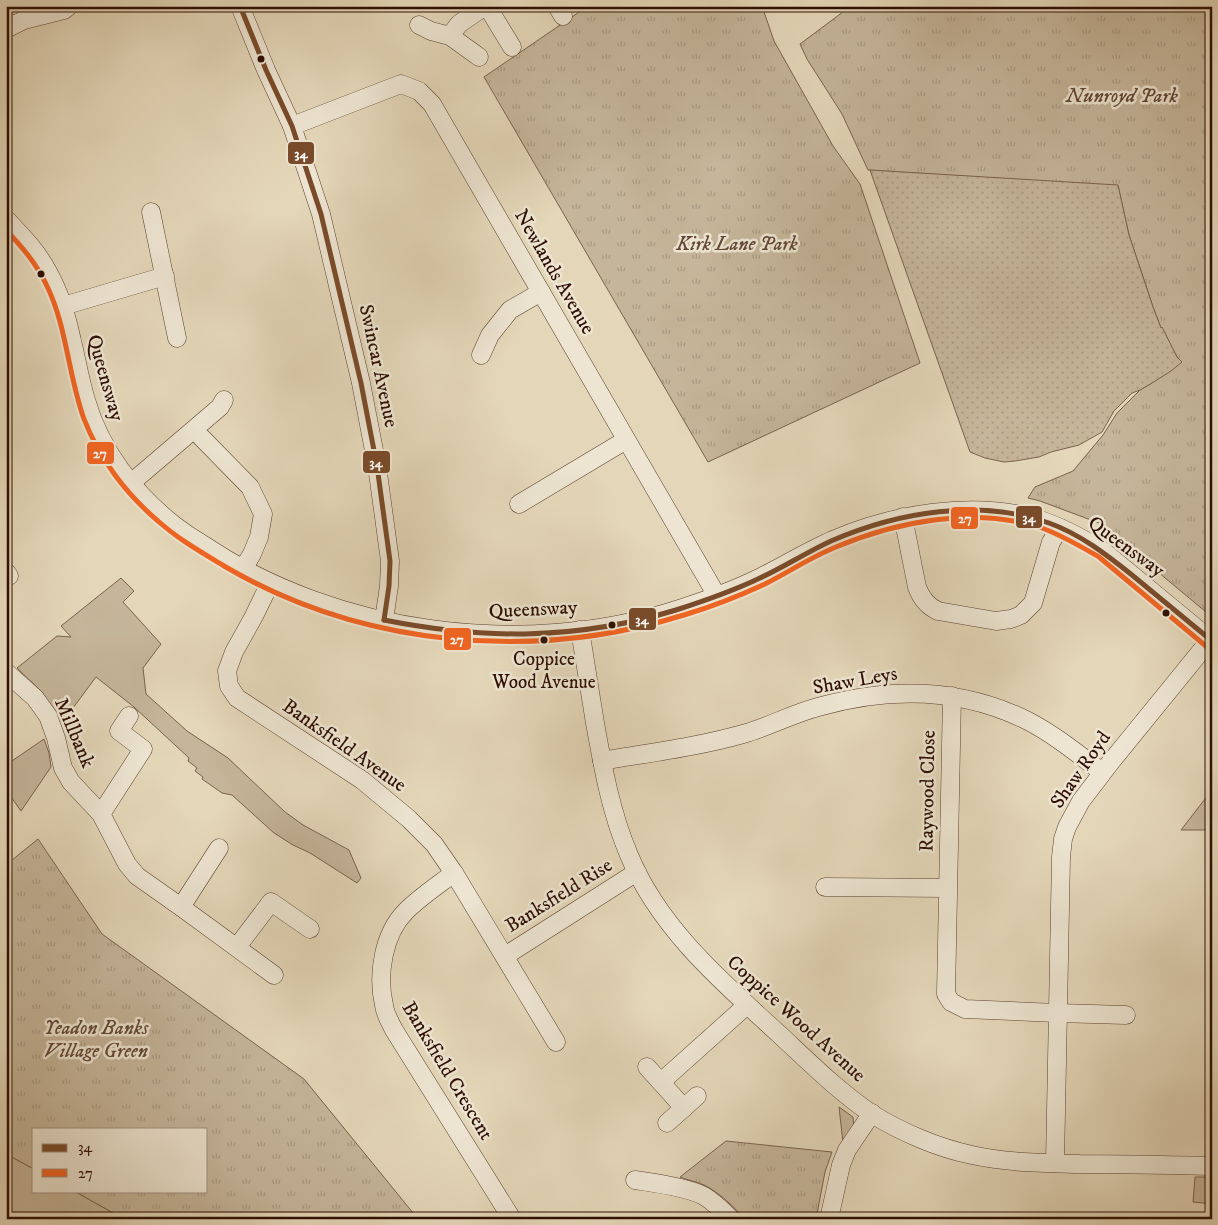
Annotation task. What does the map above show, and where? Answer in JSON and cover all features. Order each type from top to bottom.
[{"type":"street","points":[[6,20],[10,27],[24,20],[64,10],[69,6]]},
{"type":"street","name":"Swincar Avenue","points":[[240,6],[266,70],[292,126],[321,214],[361,383],[377,466],[390,561],[390,586],[384,620]]},
{"type":"street","points":[[450,36],[459,24],[486,6],[512,47]]},
{"type":"street","points":[[419,25],[450,36],[478,57]]},
{"type":"street","name":"Newlands Avenue","points":[[292,126],[400,84],[420,91],[432,104],[717,596]]},
{"type":"street","points":[[151,212],[177,338]]},
{"type":"street","name":"Queensway","points":[[6,219],[21,234],[48,271],[63,306],[86,402],[99,434],[117,465],[131,483],[156,510],[178,528],[228,561],[270,583],[328,605],[411,626],[473,633],[524,634],[580,630],[626,623],[676,610],[717,596],[760,578],[833,540],[883,522],[937,512],[969,511],[1010,513],[1037,519],[1089,542],[1103,551],[1211,641]]},
{"type":"street","points":[[63,306],[165,276]]},
{"type":"street","points":[[481,355],[490,335],[510,310],[541,292]]},
{"type":"street","points":[[131,483],[220,407],[224,400]]},
{"type":"street","points":[[201,437],[250,487],[263,514],[259,537],[243,569]]},
{"type":"street","points":[[518,504],[626,440]]},
{"type":"street","points":[[903,517],[917,588],[925,602],[938,611],[996,621],[1011,619],[1021,615],[1033,604],[1051,542],[1060,528]]},
{"type":"street","name":"Banksfield Avenue","points":[[270,583],[234,652],[227,671],[229,686],[237,698],[362,780],[409,819],[434,844],[454,873],[556,1042]]},
{"type":"street","name":"Coppice Wood Avenue","points":[[580,630],[610,800],[629,855],[655,904],[705,965],[843,1093],[890,1124],[919,1138],[974,1156],[1026,1162],[1212,1166]]},
{"type":"street","name":"Shaw Royd","points":[[1055,1163],[1057,1013],[1063,839],[1073,814],[1102,772],[1211,641]]},
{"type":"street","name":"Millbank","points":[[6,672],[35,698],[48,716],[56,738],[63,768],[71,782],[101,814],[127,864],[137,876],[274,975]]},
{"type":"street","name":"Shaw Leys","points":[[602,761],[745,734],[816,708],[852,699],[894,693],[920,693],[952,696],[1007,711],[1029,721],[1058,739],[1102,772]]},
{"type":"street","name":"Raywood Close","points":[[952,696],[946,994],[951,1002],[965,1009],[1057,1013]]},
{"type":"street","name":"Millbank","points":[[101,814],[143,749],[118,731],[129,716]]},
{"type":"street","points":[[181,907],[219,848]]},
{"type":"street","name":"Banksfield Rise","points":[[505,956],[637,872]]},
{"type":"street","name":"Banksfield Crescent","points":[[454,873],[409,908],[397,922],[386,946],[382,961],[381,977],[384,1008],[406,1052],[512,1219]]},
{"type":"street","points":[[825,887],[947,888]]},
{"type":"street","points":[[237,947],[271,902],[310,929]]},
{"type":"street","points":[[661,1082],[747,1005]]},
{"type":"street","points":[[1057,1013],[1126,1015]]},
{"type":"street","points":[[647,1067],[684,1108]]},
{"type":"street","points":[[667,1123],[697,1096]]},
{"type":"street","points":[[829,1219],[841,1165],[847,1150],[872,1113]]},
{"type":"street","points":[[635,1180],[691,1190],[704,1196],[731,1219]]},
{"type":"green space","name":"Kirk Lane Park","points":[[588,6],[762,6],[774,41],[833,146],[860,184],[920,363],[708,462],[484,77]]},
{"type":"green space","name":"Nunroyd Park","points":[[851,6],[1212,6],[1212,617],[1099,523],[1028,498],[1035,487],[1073,471],[1103,435],[1117,413],[1140,390],[1152,383],[1177,357],[1161,328],[1153,307],[1129,235],[1118,186],[868,170],[842,114],[807,59],[800,44]]},
{"type":"green space","points":[[870,170],[1118,185],[1129,235],[1153,307],[1161,328],[1177,357],[1182,362],[1152,383],[1132,393],[1114,411],[1102,432],[1079,445],[1039,457],[1004,462],[985,458],[970,452]]},
{"type":"green space","points":[[121,578],[134,591],[123,602],[161,644],[143,668],[146,694],[187,731],[228,758],[285,812],[303,825],[349,850],[361,878],[357,883],[274,833],[232,795],[222,793],[202,779],[203,777],[195,771],[197,768],[188,761],[189,758],[134,707],[96,677],[67,716],[60,722],[42,692],[17,668],[57,636],[71,637],[61,626]]},
{"type":"green space","points":[[44,739],[51,767],[21,811],[6,790],[6,765]]},
{"type":"green space","points":[[1212,790],[1212,830],[1181,830]]},
{"type":"green space","name":"Yeadon Banks Village Green","points":[[38,839],[102,934],[304,1079],[418,1219],[124,1219],[76,1192],[208,1192],[208,1128],[32,1128],[32,1168],[6,1154],[6,865]]},
{"type":"green space","points":[[839,1107],[853,1117],[854,1128],[843,1143]]},
{"type":"green space","points":[[726,1141],[832,1152],[825,1172],[816,1219],[745,1219],[726,1200],[710,1188],[680,1177]]},
{"type":"green space","points":[[6,1154],[32,1168],[32,1192],[76,1192],[124,1219],[6,1219]]},
{"type":"green space","points":[[1195,1177],[1212,1177],[1212,1204],[1193,1202]]},
{"type":"transit line","name":"34","points":[[240,6],[266,70],[292,126],[321,214],[361,383],[377,466],[390,561],[389,586],[384,620]]},
{"type":"transit line","name":"27","points":[[6,230],[38,269],[46,284],[59,317],[74,385],[84,419],[97,448],[124,487],[166,528],[207,556],[277,593],[333,614],[390,629],[449,639],[508,642],[567,639],[626,630],[684,615],[735,597],[765,584],[827,551],[885,530],[936,520],[988,518],[1014,521],[1039,527],[1099,557],[1207,647]]},
{"type":"transit line","name":"34","points":[[384,620],[421,627],[495,634],[567,632],[603,627],[639,620],[718,596],[760,578],[822,545],[883,522],[911,516],[967,510],[995,511],[1022,515],[1049,523],[1072,533],[1113,560],[1212,641]]},
{"type":"place","name":"Coppice Wood Avenue","points":[[544,640]]}]
